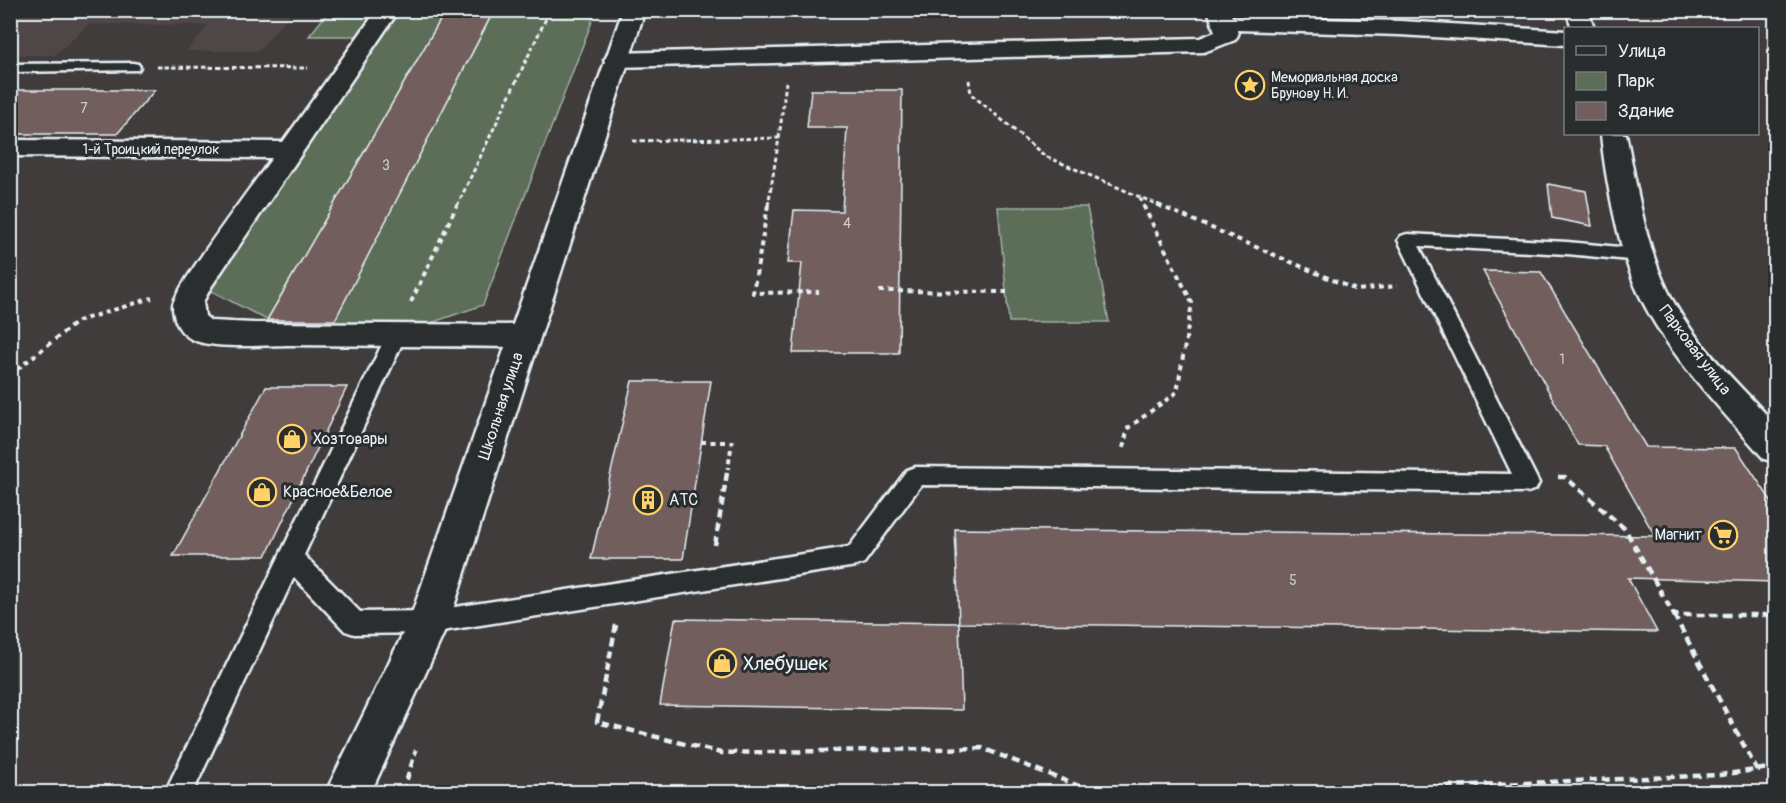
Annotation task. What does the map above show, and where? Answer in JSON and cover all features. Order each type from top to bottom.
[{"type":"street","points":[[388,10],[198,284],[188,302],[190,321],[204,332],[524,336]]},
{"type":"street","name":"Школьная улица","points":[[348,792],[429,622],[634,10]]},
{"type":"street","points":[[1577,10],[1583,27]]},
{"type":"street","points":[[616,60],[1204,45],[1224,23],[1400,28],[1564,38]]},
{"type":"street","name":"Парковая улица","points":[[1612,135],[1640,255],[1651,288],[1666,316],[1691,350],[1776,449]]},
{"type":"street","name":"1-й Троицкий переулок","points":[[10,148],[291,150]]},
{"type":"lane","points":[[10,68],[133,67]]},
{"type":"lane","points":[[291,558],[354,623],[429,622],[856,556],[915,476],[1528,483],[1407,240],[1567,248],[1640,255]]},
{"type":"lane","points":[[179,792],[396,335]]},
{"type":"path","points":[[396,335],[550,10]]},
{"type":"path","points":[[965,52],[971,94],[1045,156],[1356,290],[1387,286],[1430,287]]},
{"type":"path","points":[[790,56],[753,293],[819,292]]},
{"type":"path","points":[[133,67],[348,68]]},
{"type":"path","points":[[633,141],[779,138]]},
{"type":"path","points":[[1116,478],[1128,428],[1177,392],[1192,303],[1139,197]]},
{"type":"path","points":[[10,375],[78,321],[198,284]]},
{"type":"path","points":[[879,291],[1006,292]]},
{"type":"path","points":[[701,442],[732,442],[709,578]]},
{"type":"path","points":[[1525,476],[1565,477],[1625,529],[1757,770]]},
{"type":"path","points":[[623,591],[597,722],[721,753],[982,747],[1094,792]]},
{"type":"path","points":[[1674,615],[1776,615]]},
{"type":"path","points":[[1303,792],[1720,775],[1776,767]]},
{"type":"shaded area","points":[[11,10],[292,11],[259,51],[187,51],[208,25],[89,24],[55,55],[11,55]]},
{"type":"green space","points":[[329,11],[446,11],[267,320],[198,284],[369,36],[309,36]]},
{"type":"green space","points":[[494,11],[596,11],[483,305],[396,335],[326,335]]},
{"type":"green space","points":[[998,207],[1087,207],[1109,322],[1009,322]]},
{"type":"building","points":[[446,10],[494,10],[335,320],[267,320]]},
{"type":"building","points":[[10,90],[155,90],[117,134],[10,134]]},
{"type":"building","points":[[811,90],[902,90],[899,353],[793,353],[802,263],[788,263],[794,210],[842,211],[847,128],[807,128]]},
{"type":"building","points":[[1548,184],[1586,191],[1592,226],[1552,218]]},
{"type":"building","points":[[1483,271],[1541,272],[1646,447],[1736,448],[1776,508],[1776,582],[1628,578],[1657,632],[959,623],[955,529],[1655,536],[1604,446],[1578,445]]},
{"type":"building","name":"АТС","points":[[632,381],[711,381],[683,559],[591,559]]},
{"type":"building","points":[[266,387],[347,387],[266,556],[173,556]]},
{"type":"building","points":[[675,619],[959,623],[962,710],[660,705]]},
{"type":"place","name":"Мемориальная доска Брунову Н. И.","points":[[1250,85]]},
{"type":"place","name":"Хозтовары","points":[[292,439]]},
{"type":"place","name":"Красное&Белое","points":[[262,492]]},
{"type":"place","name":"АТС","points":[[648,500]]},
{"type":"place","name":"Магнит","points":[[1723,535]]},
{"type":"place","name":"Хлебушек","points":[[722,663]]}]
